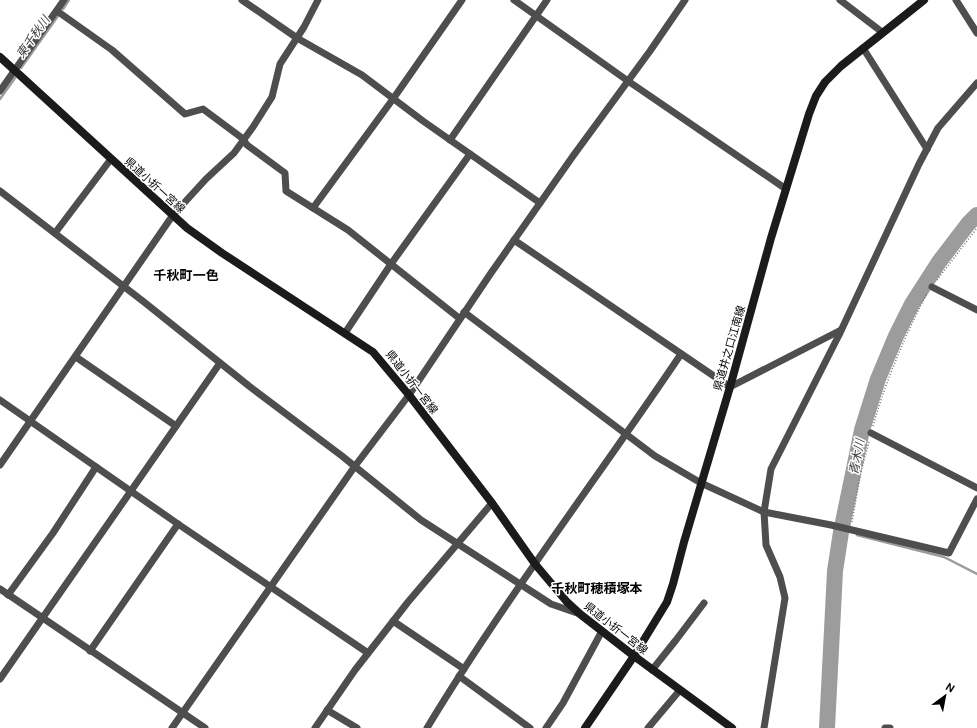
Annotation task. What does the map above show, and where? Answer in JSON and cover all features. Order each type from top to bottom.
[{"type":"main road","name":"県道井之口江南線","points":[[586,728],[634,656],[667,602],[786,189],[816,96],[825,82],[841,66],[924,0]]},
{"type":"main road","name":"県道小折一宮線","points":[[0,57],[187,228],[222,254],[373,352],[409,395],[492,503],[535,564],[567,602],[580,614],[652,670],[732,728]]},
{"type":"street","points":[[0,91],[64,0]]},
{"type":"street","points":[[242,0],[297,38],[362,75],[450,140],[540,203]]},
{"type":"street","points":[[0,465],[173,215],[206,179],[234,153],[244,140],[272,97],[280,64],[297,38],[318,0]]},
{"type":"street","points":[[314,208],[462,0]]},
{"type":"street","points":[[514,0],[628,81],[786,189]]},
{"type":"street","points":[[450,140],[547,0]]},
{"type":"street","points":[[172,728],[355,466],[409,395],[461,315],[685,0]]},
{"type":"street","points":[[840,0],[882,32]]},
{"type":"street","points":[[956,0],[977,33]]},
{"type":"street","points":[[57,11],[112,50],[185,114],[203,109],[242,138],[247,145],[285,173],[286,191],[348,230],[391,264],[627,434],[655,456],[701,483],[764,512],[833,525],[949,553],[977,498]]},
{"type":"street","points":[[863,48],[927,149]]},
{"type":"street","points":[[764,728],[785,598],[780,577],[766,545],[764,512],[771,469],[841,330],[938,128],[977,83]]},
{"type":"street","points":[[345,333],[391,264],[470,154]]},
{"type":"street","points":[[55,233],[111,159]]},
{"type":"street","points":[[0,191],[220,363],[355,466],[421,520],[551,604],[580,614]]},
{"type":"street","points":[[514,240],[730,387],[841,330]]},
{"type":"street","points":[[932,287],[977,310]]},
{"type":"street","points":[[427,728],[459,676],[520,584],[627,434],[681,354]]},
{"type":"street","points":[[76,356],[176,426]]},
{"type":"street","points":[[0,679],[220,363]]},
{"type":"street","points":[[0,400],[271,588],[368,653]]},
{"type":"street","points":[[871,433],[977,488]]},
{"type":"street","points":[[8,594],[53,533],[96,467]]},
{"type":"street","points":[[315,728],[368,653],[393,621],[492,503]]},
{"type":"street","points":[[90,651],[178,524]]},
{"type":"street","points":[[0,589],[205,728]]},
{"type":"street","points":[[652,670],[704,603]]},
{"type":"street","points":[[393,621],[464,669]]},
{"type":"street","points":[[546,728],[563,703],[602,631]]},
{"type":"street","points":[[459,676],[530,728]]},
{"type":"street","points":[[648,728],[680,690]]},
{"type":"street","points":[[327,710],[358,728]]},
{"type":"street","points":[[885,728],[890,728]]},
{"type":"path","points":[[850,530],[861,471],[871,433],[882,396],[898,354],[909,328],[932,287],[977,228]]},
{"type":"waterway","name":"東千秋川","points":[[63,9],[69,0]]},
{"type":"waterway","name":"東千秋川","points":[[21,68],[58,16]]},
{"type":"waterway","name":"東千秋川","points":[[0,99],[15,78]]},
{"type":"waterway","name":"青木川","points":[[827,728],[835,571],[841,532],[862,430],[878,379],[896,336],[912,304],[939,262],[968,224],[977,215]]},
{"type":"waterway","points":[[857,535],[944,557],[977,574]]},
{"type":"district","name":"千秋町一色","points":[[186,275]]},
{"type":"district","name":"千秋町穂積塚本","points":[[597,588]]}]
